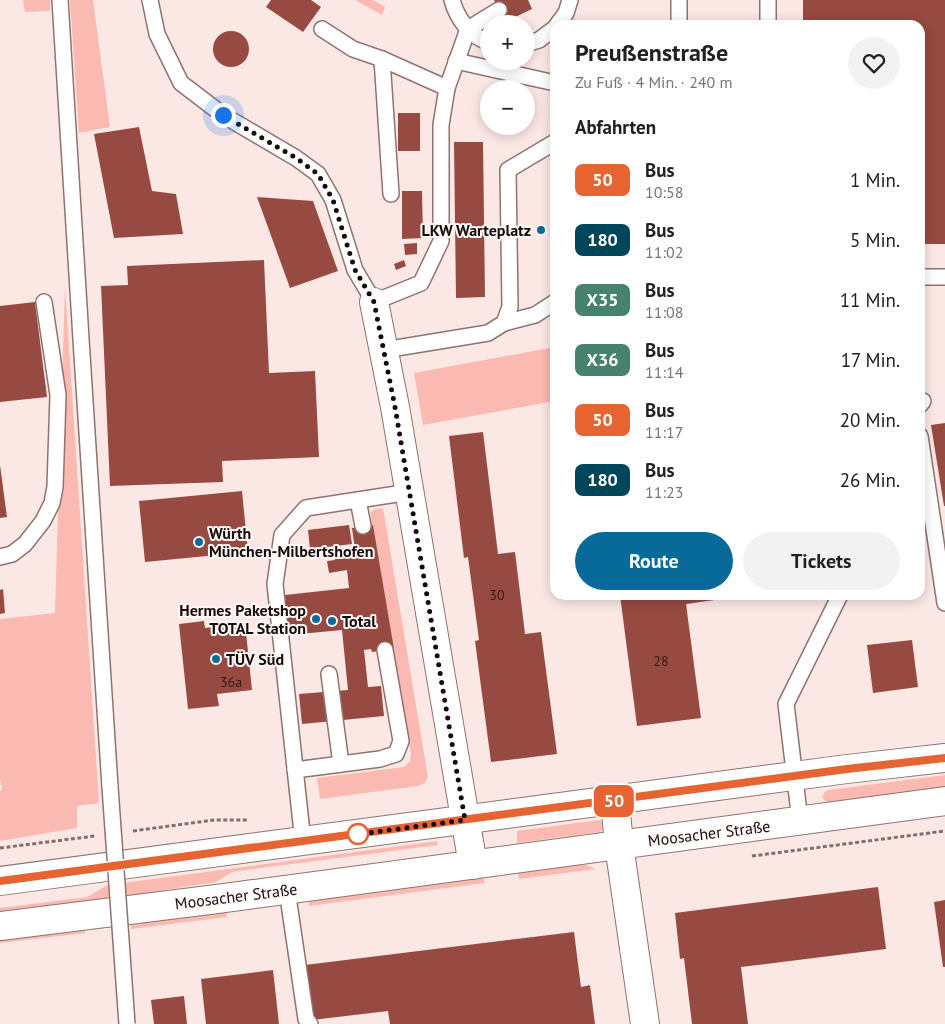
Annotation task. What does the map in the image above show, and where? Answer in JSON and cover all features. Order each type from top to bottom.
[{"type":"main road","points":[[374,302],[410,492],[473,865]]},
{"type":"main road","points":[[0,881],[945,758]]},
{"type":"main road","points":[[615,801],[619,845],[645,1024]]},
{"type":"main road","name":"Moosacher Straße","points":[[0,926],[288,890],[945,802]]},
{"type":"lane","points":[[60,0],[127,1024]]},
{"type":"lane","points":[[150,0],[157,34],[181,83],[223,115],[296,158],[318,174],[333,200],[355,270],[374,302],[421,283],[441,241],[441,125],[446,88],[468,30],[499,10]]},
{"type":"lane","points":[[452,0],[455,12],[468,30],[480,38]]},
{"type":"lane","points":[[561,20],[566,13],[570,0]]},
{"type":"lane","points":[[679,0],[679,20]]},
{"type":"lane","points":[[768,0],[768,20]]},
{"type":"lane","points":[[322,29],[353,49],[382,58],[446,88]]},
{"type":"lane","points":[[535,41],[550,31]]},
{"type":"lane","points":[[382,58],[391,194]]},
{"type":"lane","points":[[456,61],[550,81]]},
{"type":"lane","points":[[504,322],[510,307],[508,170],[550,145]]},
{"type":"lane","points":[[925,277],[945,277]]},
{"type":"lane","points":[[0,557],[12,554],[25,544],[43,521],[52,503],[56,477],[58,395],[44,302]]},
{"type":"lane","points":[[384,350],[488,333],[504,322],[534,316],[550,305]]},
{"type":"lane","points":[[925,469],[945,603]]},
{"type":"lane","points":[[303,842],[275,584],[282,535],[306,508],[410,492]]},
{"type":"lane","points":[[358,500],[363,526]]},
{"type":"lane","points":[[800,821],[786,704],[838,600]]},
{"type":"lane","points":[[295,770],[380,759],[396,754],[401,741],[385,650]]},
{"type":"lane","points":[[329,674],[341,764]]},
{"type":"lane","points":[[288,890],[306,1019],[310,1024]]},
{"type":"path","points":[[743,857],[945,832]]},
{"type":"shaded area","points":[[23,0],[50,0],[50,11],[25,12]]},
{"type":"shaded area","points":[[70,0],[93,0],[110,127],[79,133]]},
{"type":"shaded area","points":[[355,0],[373,0],[385,7],[382,15]]},
{"type":"shaded area","points":[[65,286],[99,803],[77,806],[77,828],[0,841],[0,791],[2,790],[0,779],[0,619],[55,613]]},
{"type":"shaded area","points":[[550,348],[550,402],[423,425],[414,373]]},
{"type":"shaded area","points":[[383,508],[428,777],[425,783],[418,786],[320,799],[317,778],[404,767],[410,761],[411,755],[373,525],[371,525],[371,513],[373,510]]},
{"type":"shaded area","points":[[945,775],[945,787],[829,802],[825,801],[822,797],[828,790]]},
{"type":"shaded area","points":[[599,820],[603,822],[604,828],[600,832],[517,843],[517,831]]},
{"type":"shaded area","points":[[437,841],[438,845],[232,872],[216,882],[89,902],[0,913],[0,908],[87,897],[108,885]]},
{"type":"shaded area","points":[[586,865],[596,869],[519,879],[518,872]]},
{"type":"shaded area","points":[[483,877],[485,883],[309,906],[309,899]]},
{"type":"shaded area","points":[[226,912],[227,917],[131,929],[131,923]]},
{"type":"shaded area","points":[[84,925],[85,933],[0,943],[0,936]]},
{"type":"building","points":[[271,0],[311,0],[321,7],[303,32],[266,7]]},
{"type":"building","points":[[494,0],[528,0],[532,9],[520,15],[502,15]]},
{"type":"building","points":[[803,0],[945,0],[945,244],[925,244],[925,20],[803,20]]},
{"type":"building","points":[[231,31],[238,32],[244,36],[248,42],[248,56],[244,62],[238,66],[231,67],[224,66],[218,62],[214,56],[213,49],[214,42],[218,36],[224,32]]},
{"type":"building","points":[[398,113],[420,113],[420,151],[398,151]]},
{"type":"building","points":[[139,127],[152,191],[176,194],[183,234],[114,238],[94,134]]},
{"type":"building","points":[[454,142],[483,142],[485,297],[456,298]]},
{"type":"building","points":[[402,191],[422,191],[423,238],[402,239]]},
{"type":"building","points":[[257,197],[313,201],[338,271],[290,288]]},
{"type":"building","points":[[417,243],[417,254],[405,255],[404,244]]},
{"type":"building","points":[[264,260],[269,373],[315,371],[319,457],[222,461],[223,482],[110,486],[101,286],[128,285],[127,266]]},
{"type":"building","points":[[404,260],[406,266],[396,270],[394,264]]},
{"type":"building","points":[[35,302],[47,397],[0,402],[0,306]]},
{"type":"building","points":[[945,423],[945,506],[944,506],[931,425]]},
{"type":"building","points":[[483,432],[498,554],[515,552],[525,634],[541,632],[557,754],[491,762],[475,641],[479,640],[468,557],[464,558],[449,436]]},
{"type":"building","points":[[0,465],[7,517],[0,518]]},
{"type":"building","points":[[242,491],[248,552],[145,562],[139,501]]},
{"type":"building","points":[[349,525],[352,544],[310,549],[308,530]]},
{"type":"building","points":[[373,525],[394,649],[372,652],[371,649],[364,650],[368,687],[381,686],[384,716],[302,724],[299,694],[348,690],[342,630],[289,635],[285,595],[349,588],[347,570],[329,573],[327,561],[335,560],[334,552],[355,549],[352,528]]},
{"type":"building","points":[[3,589],[5,613],[0,614],[0,590]]},
{"type":"building","points":[[621,600],[714,600],[686,604],[701,718],[637,726]]},
{"type":"building","name":"TÜV Süd","points":[[204,621],[205,628],[245,623],[252,690],[217,694],[219,706],[188,709],[179,624]]},
{"type":"building","points":[[912,640],[918,687],[873,693],[867,645]]},
{"type":"building","points":[[878,887],[886,949],[741,967],[748,1024],[692,1024],[684,958],[680,959],[675,913]]},
{"type":"building","points":[[945,900],[945,967],[943,967],[934,902]]},
{"type":"building","points":[[574,932],[581,987],[590,985],[595,1024],[390,1024],[388,1011],[312,1020],[305,965]]},
{"type":"building","points":[[273,970],[279,1024],[206,1024],[201,979]]},
{"type":"building","points":[[184,996],[187,1024],[154,1024],[151,1000]]},
{"type":"bus line","name":"50","points":[[0,881],[701,790],[847,769],[945,758]]},
{"type":"place","name":"LKW Warteplatz","points":[[541,230]]},
{"type":"place","name":"Würth München-Milbertshofen","points":[[199,542]]},
{"type":"place","name":"Hermes Paketshop TOTAL Station","points":[[316,619]]},
{"type":"place","name":"Total","points":[[332,621]]},
{"type":"place","name":"TÜV Süd","points":[[216,659]]},
{"type":"route","points":[[223,115],[296,158],[318,174],[333,200],[355,270],[374,302],[395,407],[465,820],[352,835],[358,834]]}]
